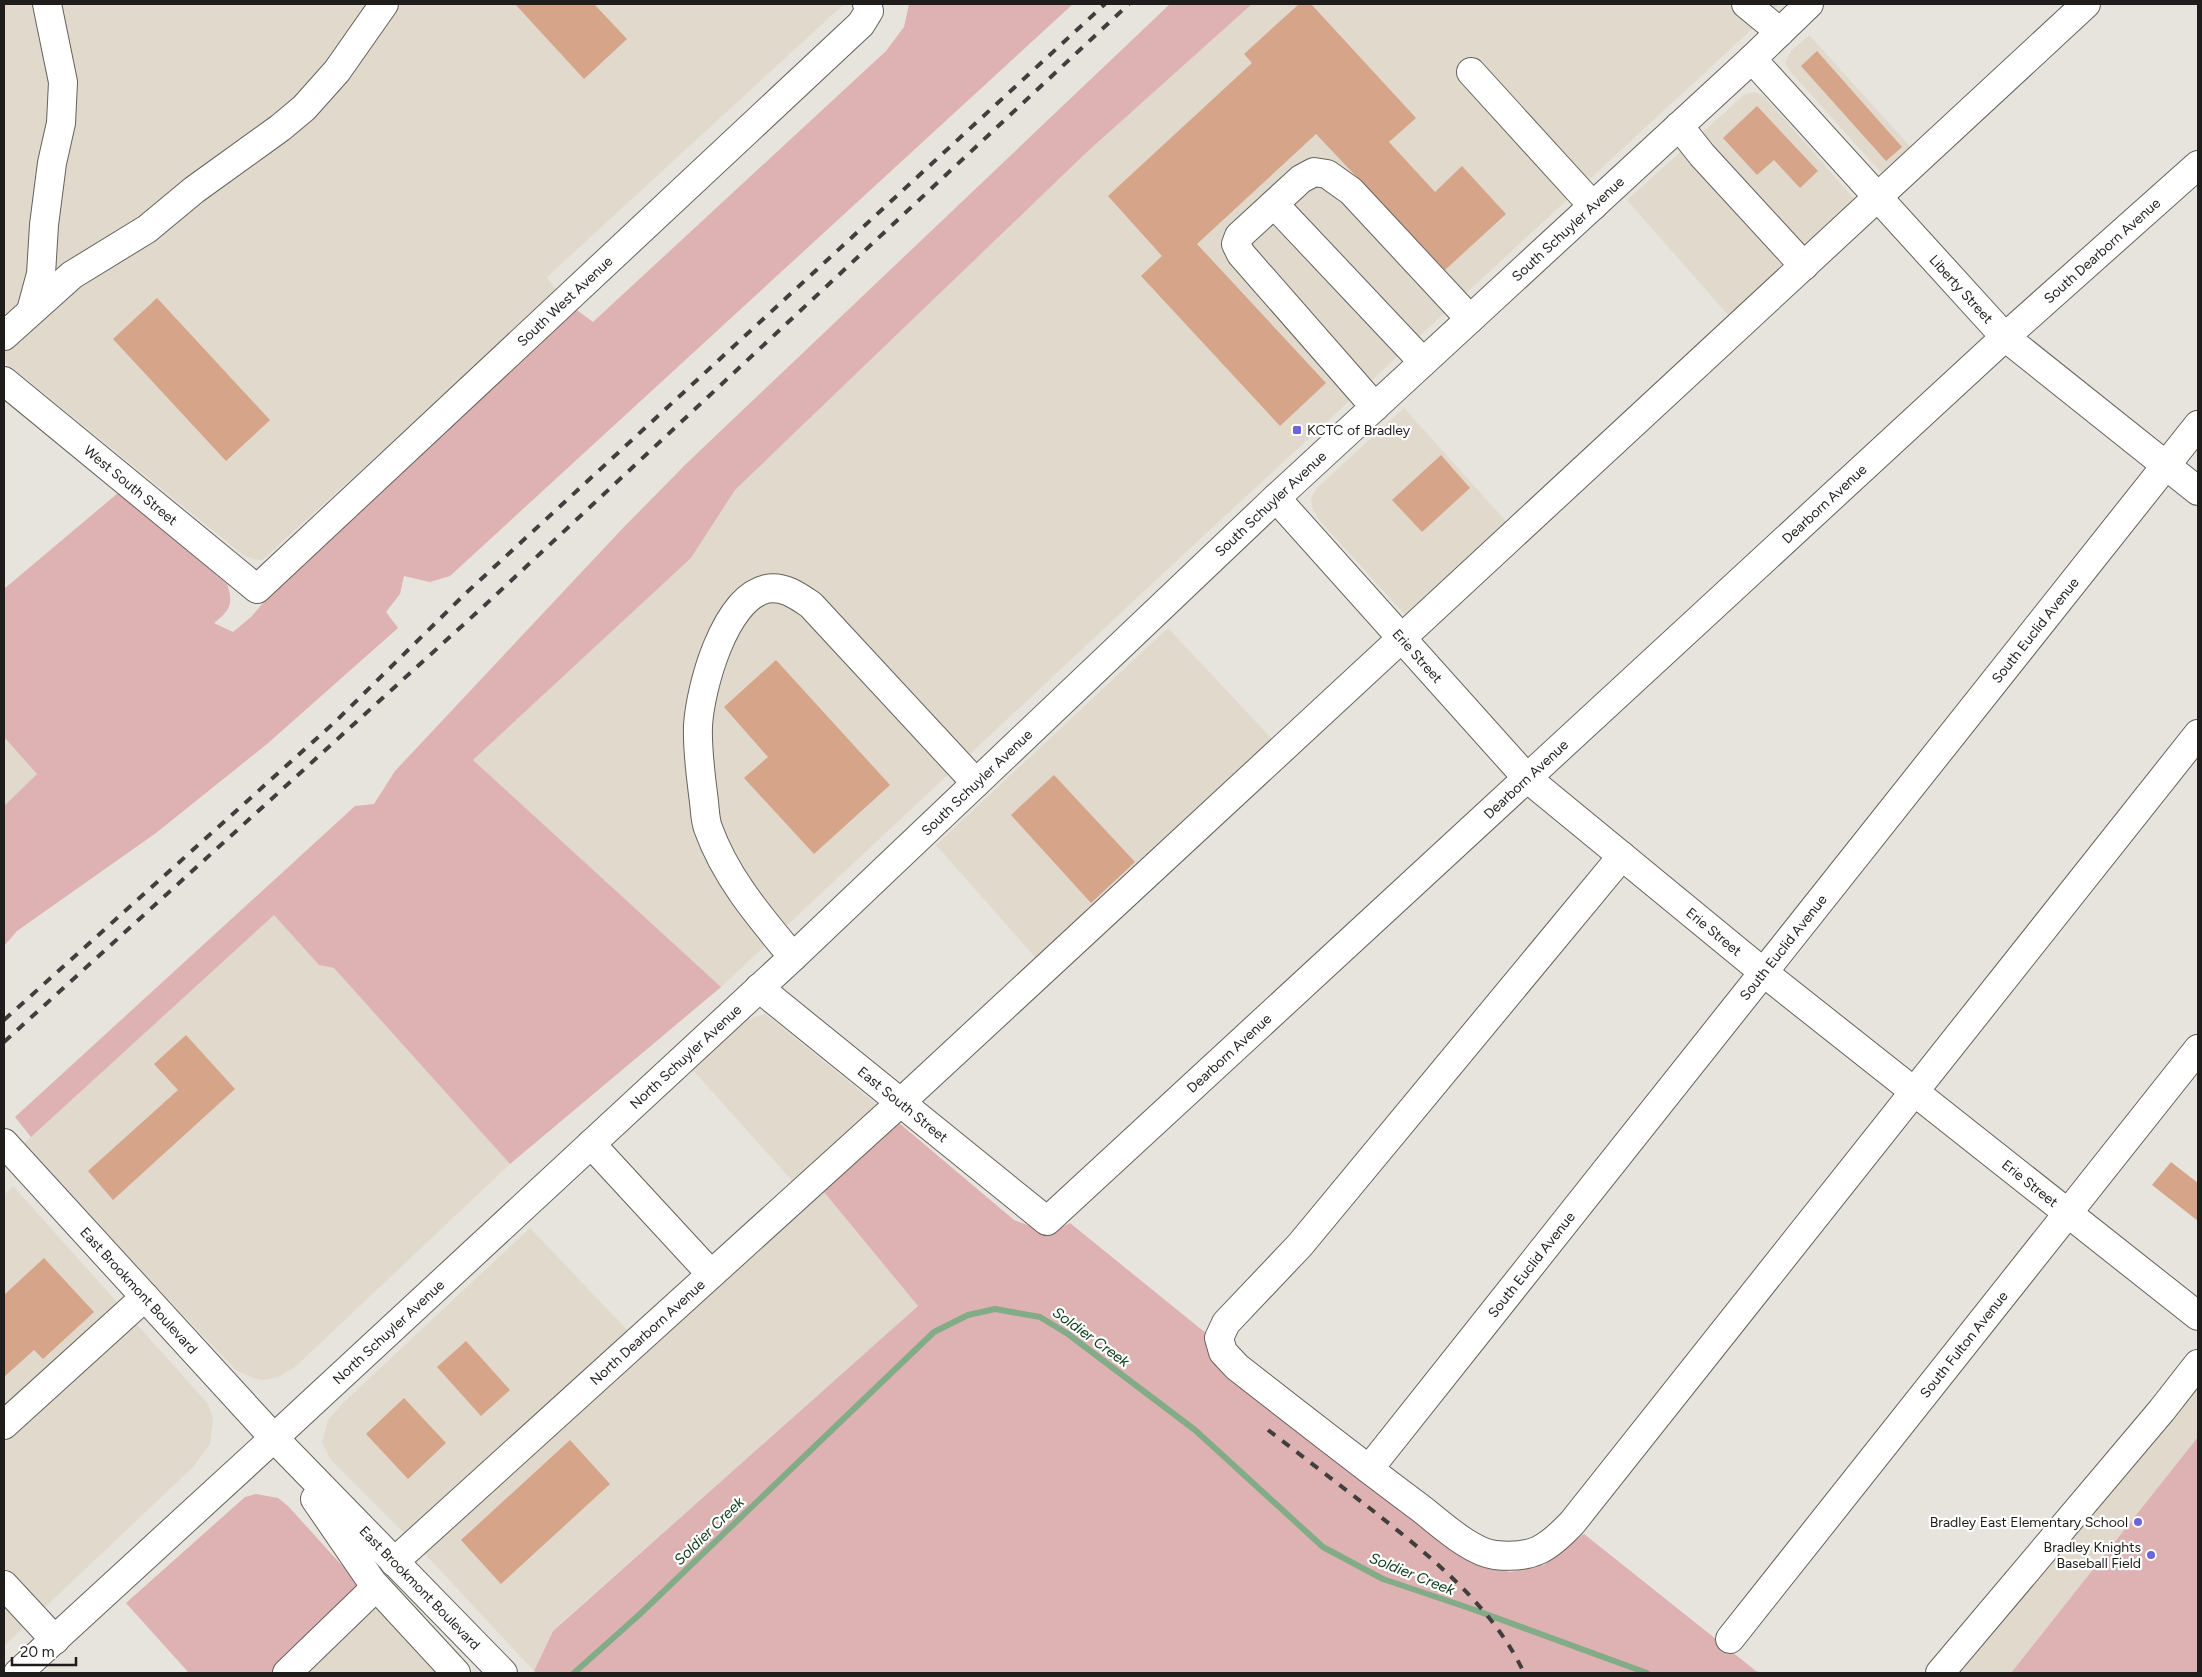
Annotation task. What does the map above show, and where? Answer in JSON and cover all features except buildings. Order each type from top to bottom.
[{"type":"street","points":[[31,311],[40,274],[52,163],[61,123],[63,82],[47,4]]},
{"type":"street","points":[[4,336],[22,322],[31,311],[72,275],[147,228],[194,190],[280,128],[304,108],[337,71],[384,4]]},
{"type":"street","points":[[1746,4],[1780,32]]},
{"type":"street","name":"South Schuyler Avenue","points":[[759,988],[1276,498],[1752,59],[1809,4]]},
{"type":"street","name":"North Dearborn Avenue","points":[[394,1562],[900,1102],[2086,4]]},
{"type":"street","name":"South West Avenue","points":[[258,589],[854,31],[861,24],[868,7]]},
{"type":"street","name":"Liberty Street","points":[[1752,59],[2005,337],[2198,491]]},
{"type":"street","points":[[1472,72],[1593,206]]},
{"type":"street","points":[[1679,126],[1702,155],[1804,266]]},
{"type":"street","name":"South Dearborn Avenue","points":[[2005,337],[2198,165]]},
{"type":"street","points":[[1375,407],[1241,254],[1236,244],[1239,236],[1302,179],[1314,172],[1327,174],[1351,192],[1470,319]]},
{"type":"street","points":[[1274,204],[1423,362]]},
{"type":"street","name":"Dearborn Avenue","points":[[1047,1221],[2005,337]]},
{"type":"street","name":"West South Street","points":[[4,381],[258,589]]},
{"type":"street","name":"South Euclid Avenue","points":[[1369,1469],[2198,425]]},
{"type":"street","name":"Erie Street","points":[[1276,498],[1527,778],[1763,972],[2198,1316]]},
{"type":"street","points":[[793,957],[751,907],[726,870],[708,826],[701,776],[698,726],[703,692],[716,648],[729,621],[741,606],[755,594],[766,589],[783,590],[796,595],[811,605],[976,783]]},
{"type":"street","points":[[1622,856],[1300,1245],[1226,1323],[1219,1338],[1223,1352],[1237,1367],[1473,1547],[1494,1555],[1516,1556],[1535,1553],[1551,1545],[1572,1524],[2198,734]]},
{"type":"street","name":"East South Street","points":[[759,988],[1047,1221]]},
{"type":"street","name":"North Schuyler Avenue","points":[[18,1673],[759,988]]},
{"type":"street","name":"South Fulton Avenue","points":[[1730,1639],[2198,1049]]},
{"type":"street","name":"East Brookmont Boulevard","points":[[4,1142],[274,1438],[503,1673]]},
{"type":"street","points":[[591,1144],[711,1274]]},
{"type":"street","points":[[4,1425],[145,1297]]},
{"type":"street","points":[[1940,1673],[2162,1410],[2198,1364]]},
{"type":"street","name":"East Brookmont Boulevard","points":[[274,1438],[376,1587],[456,1673]]},
{"type":"street","points":[[4,1584],[55,1640]]},
{"type":"street","points":[[287,1673],[376,1587]]},
{"type":"shaded area","points":[[4,4],[844,4],[547,277],[557,291],[262,560],[243,555],[4,361]]},
{"type":"shaded area","points":[[909,4],[1073,4],[450,576],[430,582],[404,576],[400,594],[386,612],[398,628],[267,744],[156,833],[17,931],[4,946],[4,806],[37,774],[4,737],[4,589],[118,493],[227,584],[230,596],[229,606],[224,615],[214,623],[233,632],[251,617],[290,572],[574,308],[593,322],[886,51],[904,27]]},
{"type":"shaded area","points":[[1170,4],[1252,4],[1087,152],[735,490],[691,558],[473,760],[721,987],[510,1164],[334,968],[319,965],[274,915],[31,1137],[15,1117],[355,806],[374,804],[395,771],[623,528],[687,463]]},
{"type":"shaded area","points":[[1252,4],[1779,4],[1187,551],[721,987],[473,760],[691,558],[735,490],[1087,152]]},
{"type":"shaded area","points":[[1809,35],[1926,164],[1897,190],[1789,70],[1785,62],[1791,51]]},
{"type":"shaded area","points":[[1753,92],[1763,95],[1869,216],[1743,332],[1627,200],[1744,95]]},
{"type":"shaded area","points":[[1404,408],[1521,538],[1420,631],[1319,520],[1313,509],[1311,499],[1317,488]]},
{"type":"shaded area","points":[[1168,628],[1288,756],[1051,975],[936,845]]},
{"type":"shaded area","points":[[4,737],[37,774],[4,806]]},
{"type":"shaded area","points":[[274,915],[319,965],[334,968],[510,1164],[295,1367],[278,1377],[264,1380],[253,1378],[236,1370],[21,1146]]},
{"type":"shaded area","points":[[765,1014],[880,1107],[797,1186],[691,1068],[747,1020]]},
{"type":"shaded area","points":[[899,1123],[1014,1220],[1050,1233],[1070,1223],[1207,1334],[1210,1349],[1225,1376],[1476,1562],[1510,1572],[1544,1565],[1584,1534],[1756,1671],[1762,1673],[536,1673],[534,1671],[553,1631],[918,1306],[824,1192]]},
{"type":"shaded area","points":[[13,1186],[208,1404],[213,1419],[210,1444],[193,1467],[4,1646],[4,1195]]},
{"type":"shaded area","points":[[824,1192],[918,1306],[553,1630],[534,1671],[425,1554],[331,1460],[322,1442],[328,1420],[344,1402],[530,1228],[633,1336],[646,1353]]},
{"type":"shaded area","name":"Bradley Knights Baseball Field","points":[[2198,1370],[2198,1673],[1957,1673]]},
{"type":"shaded area","name":"Bradley Knights Baseball Field","points":[[2198,1437],[2198,1673],[2011,1673]]},
{"type":"shaded area","points":[[256,1494],[278,1498],[288,1506],[365,1591],[278,1673],[189,1673],[126,1603],[245,1497]]},
{"type":"shaded area","points":[[372,1607],[383,1611],[435,1673],[299,1673]]},
{"type":"waterway","name":"Soldier Creek","points":[[574,1673],[640,1614],[934,1332],[968,1315],[995,1309],[1040,1317],[1068,1334],[1195,1430],[1323,1547],[1383,1579],[1472,1609],[1647,1673]]},
{"type":"railway","points":[[4,1020],[336,721],[466,593],[1105,4]]},
{"type":"railway","points":[[4,1042],[485,605],[1129,4]]},
{"type":"railway","points":[[1268,1430],[1367,1506],[1456,1581],[1494,1624],[1524,1673]]},
{"type":"place","name":"KCTC of Bradley","points":[[1297,430]]},
{"type":"place","name":"Bradley East Elementary School","points":[[2138,1522]]},
{"type":"place","name":"Bradley Knights Baseball Field","points":[[2151,1555]]}]
